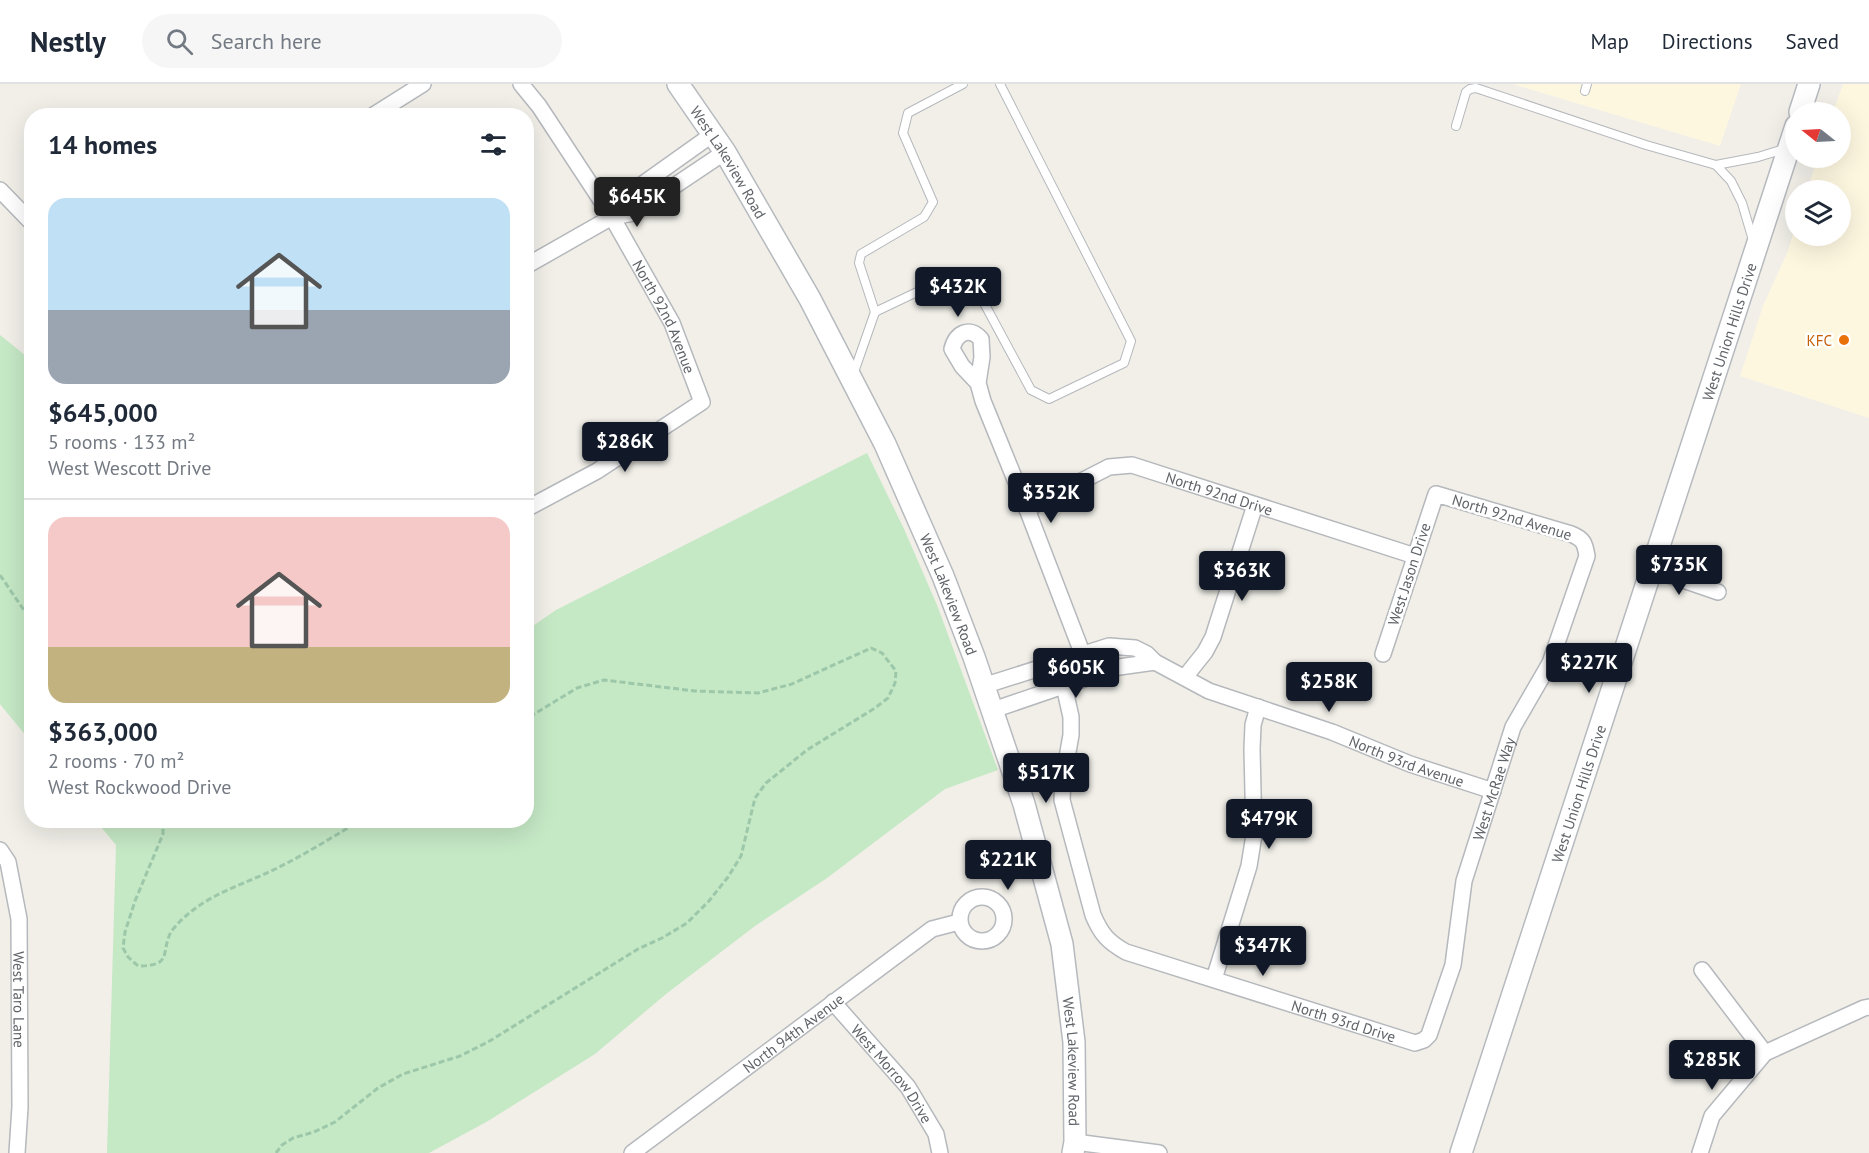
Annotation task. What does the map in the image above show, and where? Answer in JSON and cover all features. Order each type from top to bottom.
[{"type":"street","points":[[385,108],[423,84]]},
{"type":"street","name":"North 92nd Avenue","points":[[521,84],[539,106],[612,217],[672,323],[702,402],[597,471],[534,506]]},
{"type":"street","name":"West Lakeview Road","points":[[678,84],[724,152],[810,298],[852,379],[885,444],[939,566],[974,657],[1024,804],[1062,944],[1074,1042],[1074,1147]]},
{"type":"street","points":[[1803,102],[1809,84]]},
{"type":"street","points":[[612,217],[623,198],[713,134]]},
{"type":"street","points":[[534,261],[612,217],[634,213],[724,152]]},
{"type":"street","name":"West Union Hills Drive","points":[[1461,1153],[1785,159]]},
{"type":"street","points":[[0,190],[24,215]]},
{"type":"street","points":[[978,382],[983,401],[1091,676]]},
{"type":"street","name":"North 92nd Drive","points":[[1027,509],[1109,467],[1132,465],[1415,556]]},
{"type":"street","name":"North 92nd Avenue","points":[[1436,494],[1571,534],[1582,538],[1586,545]]},
{"type":"street","name":"West Jason Drive","points":[[1383,654],[1436,494]]},
{"type":"street","points":[[1185,677],[1205,652],[1213,637],[1255,504]]},
{"type":"street","name":"West McRae Way","points":[[1424,1040],[1435,1023],[1454,965],[1464,881],[1513,727],[1550,663],[1587,556],[1586,545]]},
{"type":"street","points":[[1651,569],[1718,592]]},
{"type":"street","name":"North 93rd Avenue","points":[[983,686],[1108,646],[1134,648],[1209,691],[1332,732],[1410,764],[1493,791]]},
{"type":"street","points":[[993,710],[1119,667],[1155,662]]},
{"type":"street","points":[[1056,663],[1064,686]]},
{"type":"street","name":"North 93rd Drive","points":[[1064,686],[1071,717],[1071,735],[1062,800],[1093,915],[1099,930],[1107,939],[1126,952],[1415,1043],[1424,1040]]},
{"type":"street","points":[[1214,979],[1249,866],[1253,845],[1252,749],[1253,725],[1258,707]]},
{"type":"street","name":"West Taro Lane","points":[[0,850],[8,862],[19,919],[20,1107],[17,1153]]},
{"type":"street","name":"North 94th Avenue","points":[[632,1153],[932,929],[959,922]]},
{"type":"street","points":[[1702,970],[1765,1053]]},
{"type":"street","name":"West Morrow Drive","points":[[833,1002],[908,1087],[936,1134],[940,1153]]},
{"type":"street","points":[[1700,1153],[1712,1116],[1765,1053],[1869,1007]]},
{"type":"street","points":[[1074,1147],[1159,1153]]},
{"type":"lane","points":[[852,379],[875,312],[860,262],[861,254],[924,217],[933,202],[903,133],[908,113],[963,84]]},
{"type":"lane","points":[[875,312],[957,273],[970,277],[1031,390],[1049,399],[1124,363],[1131,341],[1000,84]]},
{"type":"lane","points":[[1456,126],[1466,92],[1476,88],[1646,145],[1716,165],[1758,157],[1785,148]]},
{"type":"lane","points":[[1716,165],[1731,181],[1737,192],[1756,248]]},
{"type":"path","points":[[0,575],[24,610]]},
{"type":"path","points":[[276,1153],[282,1145],[293,1138],[314,1132],[334,1122],[378,1088],[403,1074],[460,1056],[488,1042],[638,949],[687,923],[722,885],[741,856],[755,798],[766,783],[807,750],[888,698],[895,683],[896,670],[882,653],[871,648],[792,684],[758,693],[695,691],[604,680],[577,688],[534,714]]},
{"type":"path","points":[[163,828],[163,834],[135,901],[125,933],[123,948],[128,957],[138,966],[150,966],[160,961],[165,955],[171,932],[186,915],[202,903],[221,892],[269,872],[347,828]]},
{"type":"shaded area","points":[[1512,84],[1741,84],[1720,146]]},
{"type":"shaded area","points":[[1843,84],[1869,84],[1869,418],[1740,376],[1763,306],[1789,246],[1851,246],[1851,180],[1810,180],[1815,168],[1851,168],[1851,102],[1837,102]]},
{"type":"green space","points":[[0,335],[24,354],[24,733],[0,704]]},
{"type":"green space","points":[[867,453],[904,529],[937,605],[998,770],[945,789],[827,878],[755,926],[666,994],[595,1054],[488,1121],[429,1153],[107,1153],[116,845],[102,828],[534,828],[534,625],[556,610]]},
{"type":"place","name":"KFC","points":[[1844,340]]}]
